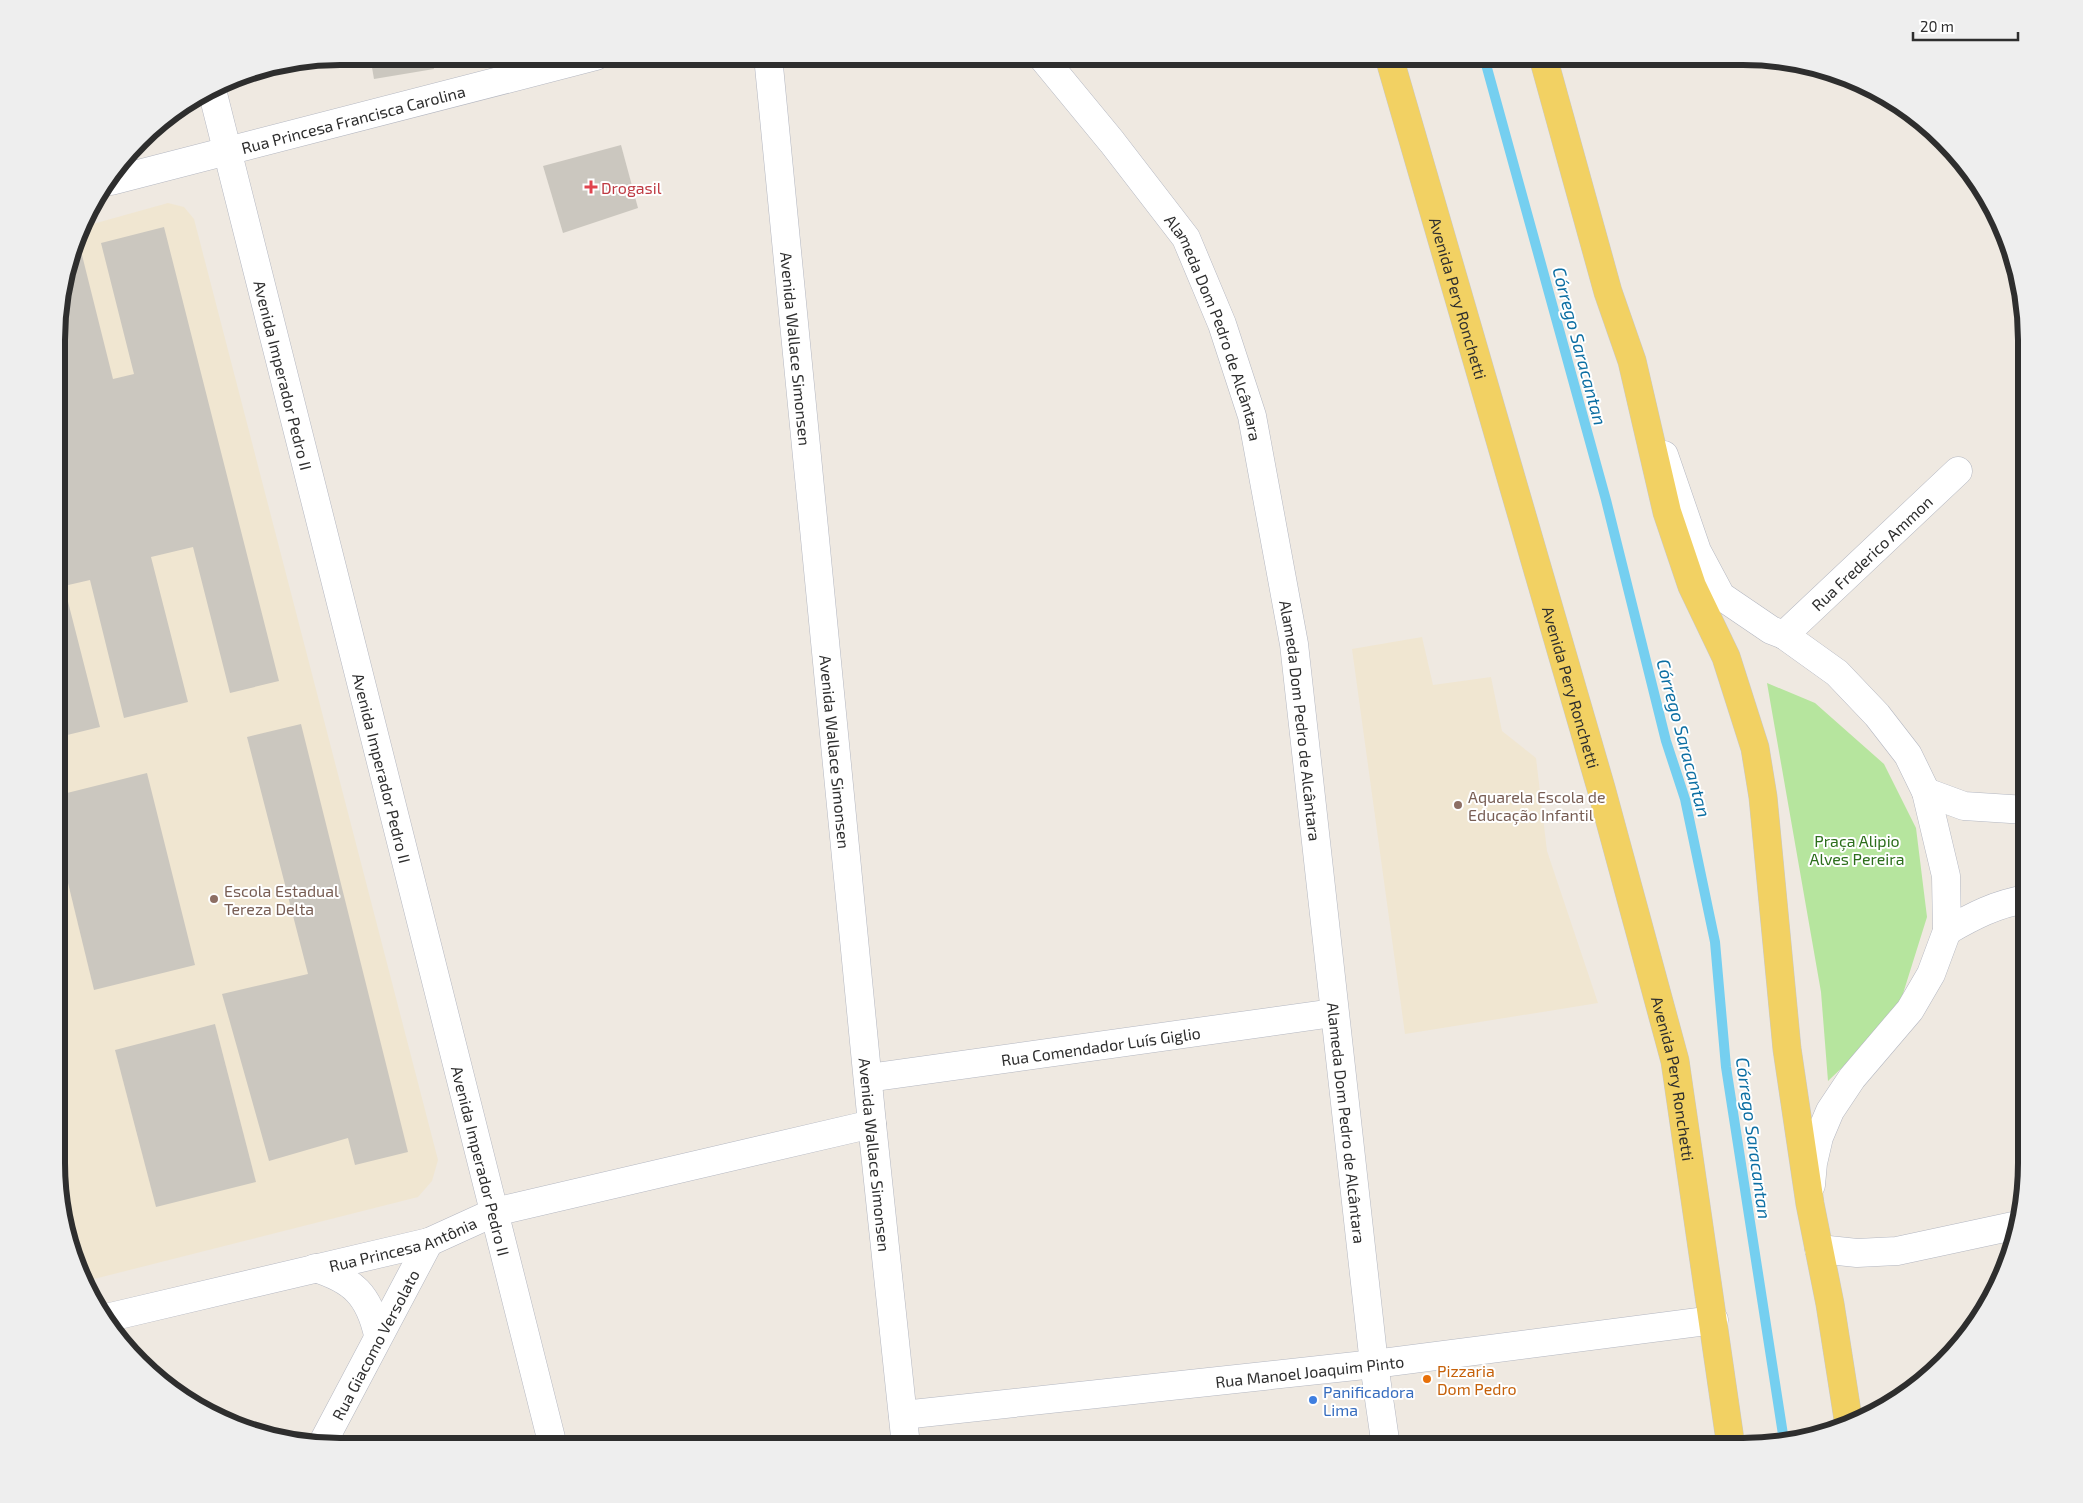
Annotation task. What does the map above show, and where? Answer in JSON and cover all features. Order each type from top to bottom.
[{"type":"main road","name":"Avenida Pery Ronchetti","points":[[1391,65],[1601,788],[1664,1019],[1680,1092],[1730,1438]]},
{"type":"main road","points":[[1545,65],[1608,292],[1632,361],[1667,512],[1692,586],[1726,658],[1755,748],[1763,797],[1787,1049],[1810,1204],[1820,1249],[1848,1417]]},
{"type":"street","name":"Rua Princesa Francisca Carolina","points":[[116,180],[561,65]]},
{"type":"street","name":"Avenida Wallace Simonsen","points":[[769,65],[872,1124],[905,1438]]},
{"type":"street","name":"Alameda Dom Pedro de Alcântara","points":[[1049,65],[1186,238],[1222,324],[1252,416],[1294,644],[1333,1013],[1374,1364],[1385,1438]]},
{"type":"street","name":"Avenida Imperador Pedro II","points":[[213,96],[551,1438]]},
{"type":"street","points":[[1632,361],[1697,551],[1721,596],[1771,630],[1784,635],[1837,673],[1877,715],[1908,755],[1926,792],[1946,876],[1947,931],[1931,974],[1910,1010],[1852,1078],[1830,1111],[1819,1137],[1813,1163],[1810,1204]]},
{"type":"street","name":"Rua Frederico Ammon","points":[[1784,635],[1958,471]]},
{"type":"street","points":[[1926,792],[1964,806],[2018,809]]},
{"type":"street","points":[[1947,931],[1982,911],[2018,901]]},
{"type":"street","name":"Rua Comendador Luís Giglio","points":[[868,1078],[1333,1013]]},
{"type":"street","name":"Rua Princesa Antônia","points":[[112,1317],[429,1242],[494,1212],[872,1124]]},
{"type":"street","points":[[1820,1249],[1857,1252],[1898,1251],[2011,1227]]},
{"type":"street","name":"Rua Giacomo Versolato","points":[[326,1437],[378,1335],[429,1242]]},
{"type":"street","points":[[315,1268],[337,1275],[353,1284],[370,1308],[378,1335]]},
{"type":"street","name":"Rua Manoel Joaquim Pinto","points":[[904,1415],[1374,1364],[1714,1320]]},
{"type":"shaded area","name":"Escola Estadual Tereza Delta","points":[[168,203],[184,207],[194,219],[438,1160],[432,1181],[418,1197],[91,1280],[74,1234],[70,1217],[65,1163],[65,340],[70,286],[74,269],[90,225]]},
{"type":"shaded area","name":"Aquarela Escola de Educação Infantil","points":[[1422,637],[1433,685],[1491,677],[1502,731],[1536,758],[1547,851],[1598,1003],[1405,1034],[1352,649]]},
{"type":"green space","name":"Praça Alipio Alves Pereira","points":[[1767,683],[1815,703],[1884,764],[1916,828],[1927,917],[1896,1016],[1828,1081],[1821,992]]},
{"type":"building","points":[[372,65],[433,65],[434,69],[374,79]]},
{"type":"building","name":"Drogasil","points":[[621,145],[638,208],[563,233],[543,166]]},
{"type":"building","points":[[164,227],[279,681],[230,693],[193,547],[151,557],[188,702],[124,718],[90,580],[65,586],[65,340],[70,286],[80,251],[113,379],[134,374],[101,243]]},
{"type":"building","points":[[65,590],[100,727],[65,736]]},
{"type":"building","points":[[301,724],[408,1152],[355,1165],[348,1138],[269,1161],[222,994],[308,974],[247,737]]},
{"type":"building","points":[[147,773],[195,965],[94,990],[65,871],[65,794]]},
{"type":"building","points":[[215,1024],[256,1182],[156,1207],[115,1050]]},
{"type":"waterway","name":"Córrego Saracantan","points":[[1486,65],[1606,500],[1666,741],[1685,799],[1715,942],[1726,1067],[1783,1435]]},
{"type":"place","name":"Drogasil","points":[[591,187]]},
{"type":"place","name":"Aquarela Escola de Educação Infantil","points":[[1458,805]]},
{"type":"place","name":"Escola Estadual Tereza Delta","points":[[214,899]]},
{"type":"place","name":"Pizzaria Dom Pedro","points":[[1427,1379]]},
{"type":"place","name":"Panificadora Lima","points":[[1313,1400]]}]
